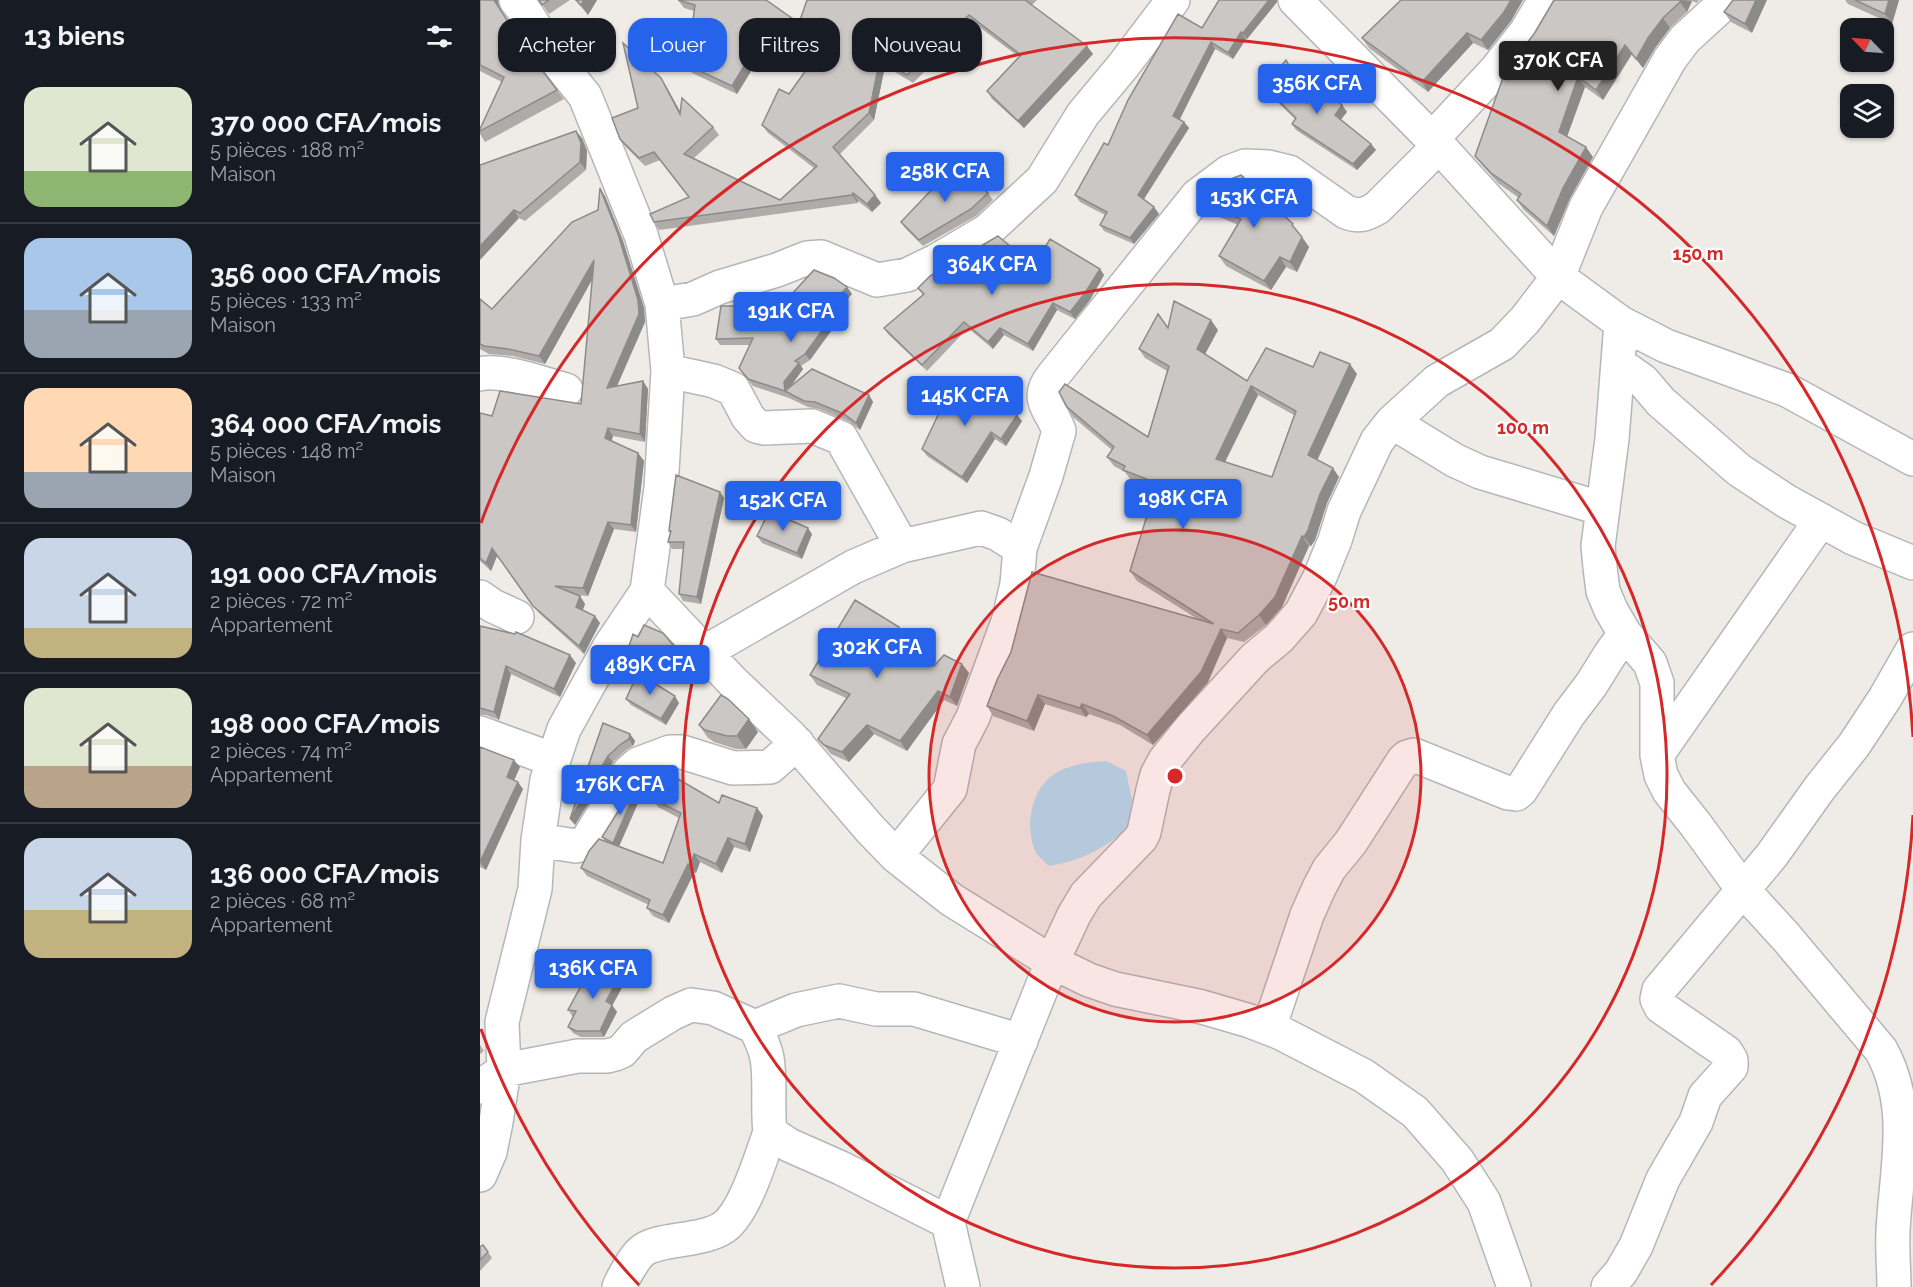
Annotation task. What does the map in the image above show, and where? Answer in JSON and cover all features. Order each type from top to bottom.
[{"type":"street","points":[[480,1175],[490,1152],[496,1122],[492,1079],[491,1016],[536,889],[538,840],[547,780],[564,729],[610,646],[648,591],[661,488],[668,371],[662,304],[641,235],[585,96],[554,56],[516,0]]},
{"type":"street","points":[[662,304],[693,299],[720,287],[777,270],[807,258],[821,257],[877,280],[907,275],[987,231],[1042,180],[1083,114],[1173,0]]},
{"type":"street","points":[[1295,0],[1436,142],[1558,277],[1621,323],[1666,346],[1787,390],[1913,459]]},
{"type":"street","points":[[896,856],[950,789],[954,758],[973,717],[1009,619],[1017,584],[1020,548],[1046,476],[1059,431],[1043,401],[1045,386],[1197,196],[1229,172],[1245,166],[1268,167],[1289,172],[1346,212],[1356,216],[1366,215],[1377,208],[1496,70],[1526,32],[1545,0]]},
{"type":"street","points":[[963,1287],[948,1222],[1052,962],[1074,915],[1086,895],[1141,838],[1157,775],[1166,760],[1190,729],[1255,658],[1279,638],[1301,613],[1319,579],[1344,511],[1377,441],[1392,422],[1437,381],[1502,344],[1525,320],[1558,277],[1586,207],[1670,58],[1685,39],[1721,6],[1724,0]]},
{"type":"street","points":[[1621,323],[1619,364],[1598,546],[1603,591],[1625,634],[1650,663],[1657,682],[1657,755],[1661,775],[1669,791],[1744,891],[1881,1050],[1891,1067],[1897,1085],[1907,1170],[1893,1232],[1894,1287]]},
{"type":"street","points":[[1619,364],[1643,381],[1661,402],[1739,470],[1786,501],[1853,538],[1913,563]]},
{"type":"street","points":[[668,371],[714,381],[733,389],[748,417],[756,426],[764,428],[812,426],[841,438],[902,546]]},
{"type":"street","points":[[480,374],[486,372],[505,374],[566,390]]},
{"type":"street","points":[[1392,422],[1454,460],[1479,472],[1604,509]]},
{"type":"street","points":[[1657,755],[1821,520]]},
{"type":"street","points":[[705,652],[853,567],[902,546],[981,528],[998,534],[1020,548]]},
{"type":"street","points":[[648,591],[733,682],[797,743],[896,856],[952,900],[1052,962],[1089,980],[1202,1007],[1281,1033],[1365,1076],[1414,1112],[1458,1160],[1484,1202],[1514,1287]]},
{"type":"street","points":[[480,597],[517,617]]},
{"type":"street","points":[[1269,1028],[1318,888],[1329,869],[1352,842],[1403,761],[1414,755],[1508,793],[1516,794],[1521,790],[1569,714],[1592,685],[1625,634]]},
{"type":"street","points":[[1608,1287],[1621,1272],[1636,1246],[1664,1179],[1695,1122],[1705,1096],[1731,1067],[1731,1059],[1726,1052],[1660,1007],[1657,999],[1659,990],[1744,891],[1854,745],[1885,698],[1913,649]]},
{"type":"street","points":[[480,733],[554,760]]},
{"type":"street","points":[[538,840],[576,846],[585,844],[629,772],[638,764],[670,752],[682,752],[733,768],[757,768],[770,767],[797,743]]},
{"type":"street","points":[[755,1027],[796,1010],[839,1001],[876,1009],[914,1009],[1021,1041]]},
{"type":"street","points":[[492,1079],[578,1056],[615,1054],[622,1051],[634,1037],[673,1013],[692,1005],[713,1008],[755,1027],[768,1060],[770,1132],[737,1214],[725,1226],[707,1236],[656,1245],[641,1251],[619,1287]]},
{"type":"street","points":[[770,1132],[789,1145],[841,1168],[948,1222]]},
{"type":"water","points":[[1106,761],[1126,771],[1132,800],[1129,829],[1092,853],[1073,861],[1049,866],[1036,853],[1031,838],[1031,817],[1036,796],[1048,779],[1068,767]]},
{"type":"building","points":[[480,0],[494,0],[506,18],[498,18],[498,72],[544,72],[557,90],[480,131],[504,77],[480,65]]},
{"type":"building","points":[[539,0],[549,0],[542,5]]},
{"type":"building","points":[[678,0],[766,0],[792,18],[739,18],[740,72],[732,86],[702,72],[727,72],[727,18],[693,18],[695,5]]},
{"type":"building","points":[[807,0],[1025,0],[1087,46],[1018,121],[987,91],[1021,55],[982,25],[982,18],[973,18],[969,15],[966,18],[852,18],[852,72],[877,72],[869,113],[833,147],[875,195],[867,204],[853,193],[852,195],[654,222],[650,214],[689,197],[654,152],[639,158],[620,139],[612,118],[638,108],[630,72],[654,72],[661,78],[680,114],[682,98],[713,127],[684,154],[780,200],[817,166],[762,125],[779,89],[789,94],[805,72],[840,72],[840,18],[801,18]]},
{"type":"building","points":[[1219,0],[1269,0],[1243,33],[1241,32],[1228,53],[1211,42],[1173,116],[1184,122],[1138,195],[1154,207],[1130,238],[1100,225],[1107,212],[1075,195],[1104,143],[1108,145],[1128,100],[1178,14],[1202,28]]},
{"type":"building","points":[[1401,0],[1511,0],[1481,40],[1467,33],[1422,82],[1362,38]]},
{"type":"building","points":[[1554,0],[1681,0],[1663,18],[1636,59],[1625,45],[1596,90],[1578,77],[1559,132],[1586,147],[1563,188],[1547,226],[1517,200],[1521,194],[1491,173],[1475,156],[1506,69],[1534,34]]},
{"type":"building","points":[[1733,0],[1756,0],[1745,24],[1724,12]]},
{"type":"building","points":[[1855,0],[1889,0],[1885,14]]},
{"type":"building","points":[[623,43],[628,48],[628,65]]},
{"type":"building","points":[[1286,60],[1307,103],[1319,85],[1342,105],[1335,115],[1371,144],[1353,164],[1292,124],[1296,118],[1264,86]]},
{"type":"building","points":[[576,131],[581,143],[580,162],[520,213],[514,210],[480,246],[480,165]]},
{"type":"building","points":[[957,163],[988,193],[971,209],[919,240],[901,222]]},
{"type":"building","points":[[1241,175],[1293,224],[1302,237],[1290,262],[1280,257],[1264,281],[1219,256],[1241,219],[1201,202],[1231,179]]},
{"type":"building","points":[[600,188],[618,234],[638,300],[639,314],[607,388],[643,381],[640,434],[608,428],[605,438],[638,453],[631,525],[608,522],[583,588],[555,586],[580,596],[576,607],[595,616],[579,646],[533,606],[492,548],[486,563],[480,558],[480,413],[492,416],[500,391],[581,404],[594,260],[539,356],[480,344],[480,299],[492,309],[572,222],[598,210]]},
{"type":"building","points":[[998,236],[1034,266],[1050,239],[1100,269],[1070,312],[1053,303],[1028,344],[1000,328],[988,342],[964,322],[922,365],[884,328],[924,294],[918,288],[930,276]]},
{"type":"building","points":[[814,270],[834,278],[847,287],[823,314],[829,321],[805,354],[795,361],[799,363],[784,382],[785,391],[748,379],[739,368],[753,338],[716,339],[721,306],[743,306],[743,304],[780,307]]},
{"type":"building","points":[[1174,301],[1211,320],[1197,349],[1247,381],[1266,348],[1313,367],[1320,352],[1350,364],[1308,455],[1333,468],[1320,494],[1308,530],[1304,537],[1302,536],[1275,597],[1238,633],[1221,629],[1201,672],[1147,735],[1113,716],[1082,704],[1080,708],[1038,695],[1027,721],[987,706],[1011,652],[1032,572],[1214,624],[1130,571],[1157,483],[1123,470],[1125,466],[1107,457],[1114,447],[1067,407],[1059,392],[1065,384],[1148,437],[1169,366],[1139,349],[1158,314],[1168,328]],"holes":[[[1251,386],[1296,411],[1272,477],[1216,459]]]},
{"type":"building","points":[[812,369],[869,395],[856,423],[844,414],[815,402],[804,401],[785,391]]},
{"type":"building","points":[[955,379],[1017,415],[1001,439],[991,432],[962,477],[922,449]]},
{"type":"building","points":[[676,475],[720,492],[697,597],[679,594],[684,542],[668,542]]},
{"type":"building","points":[[769,511],[808,528],[797,553],[757,536]]},
{"type":"building","points":[[855,600],[899,627],[888,646],[934,666],[944,655],[962,664],[950,697],[938,691],[900,741],[867,725],[842,752],[824,745],[818,739],[850,694],[810,675]]},
{"type":"building","points":[[644,625],[663,633],[674,646],[660,677],[624,661],[633,634],[638,637]]},
{"type":"building","points":[[480,626],[515,634],[516,632],[570,655],[554,689],[506,666],[494,712],[480,708]]},
{"type":"building","points":[[638,673],[675,696],[661,719],[626,699]]},
{"type":"building","points":[[721,695],[749,719],[737,736],[727,736],[705,730],[699,725]]},
{"type":"building","points":[[603,723],[630,734],[629,739],[608,756],[570,819]]},
{"type":"building","points":[[480,747],[514,760],[507,777],[518,782],[480,862]]},
{"type":"building","points":[[666,772],[719,803],[722,795],[757,808],[745,844],[728,838],[716,864],[694,854],[663,915],[647,908],[650,900],[581,868],[589,851],[599,839],[663,863],[681,813],[653,799]]},
{"type":"building","points":[[643,774],[613,843],[602,837]]},
{"type":"building","points":[[594,962],[620,976],[606,1001],[612,1005],[600,1031],[576,1031],[568,1027],[576,1011],[568,1010]]},
{"type":"building","points":[[483,1245],[488,1252],[480,1260],[480,1247]]}]
